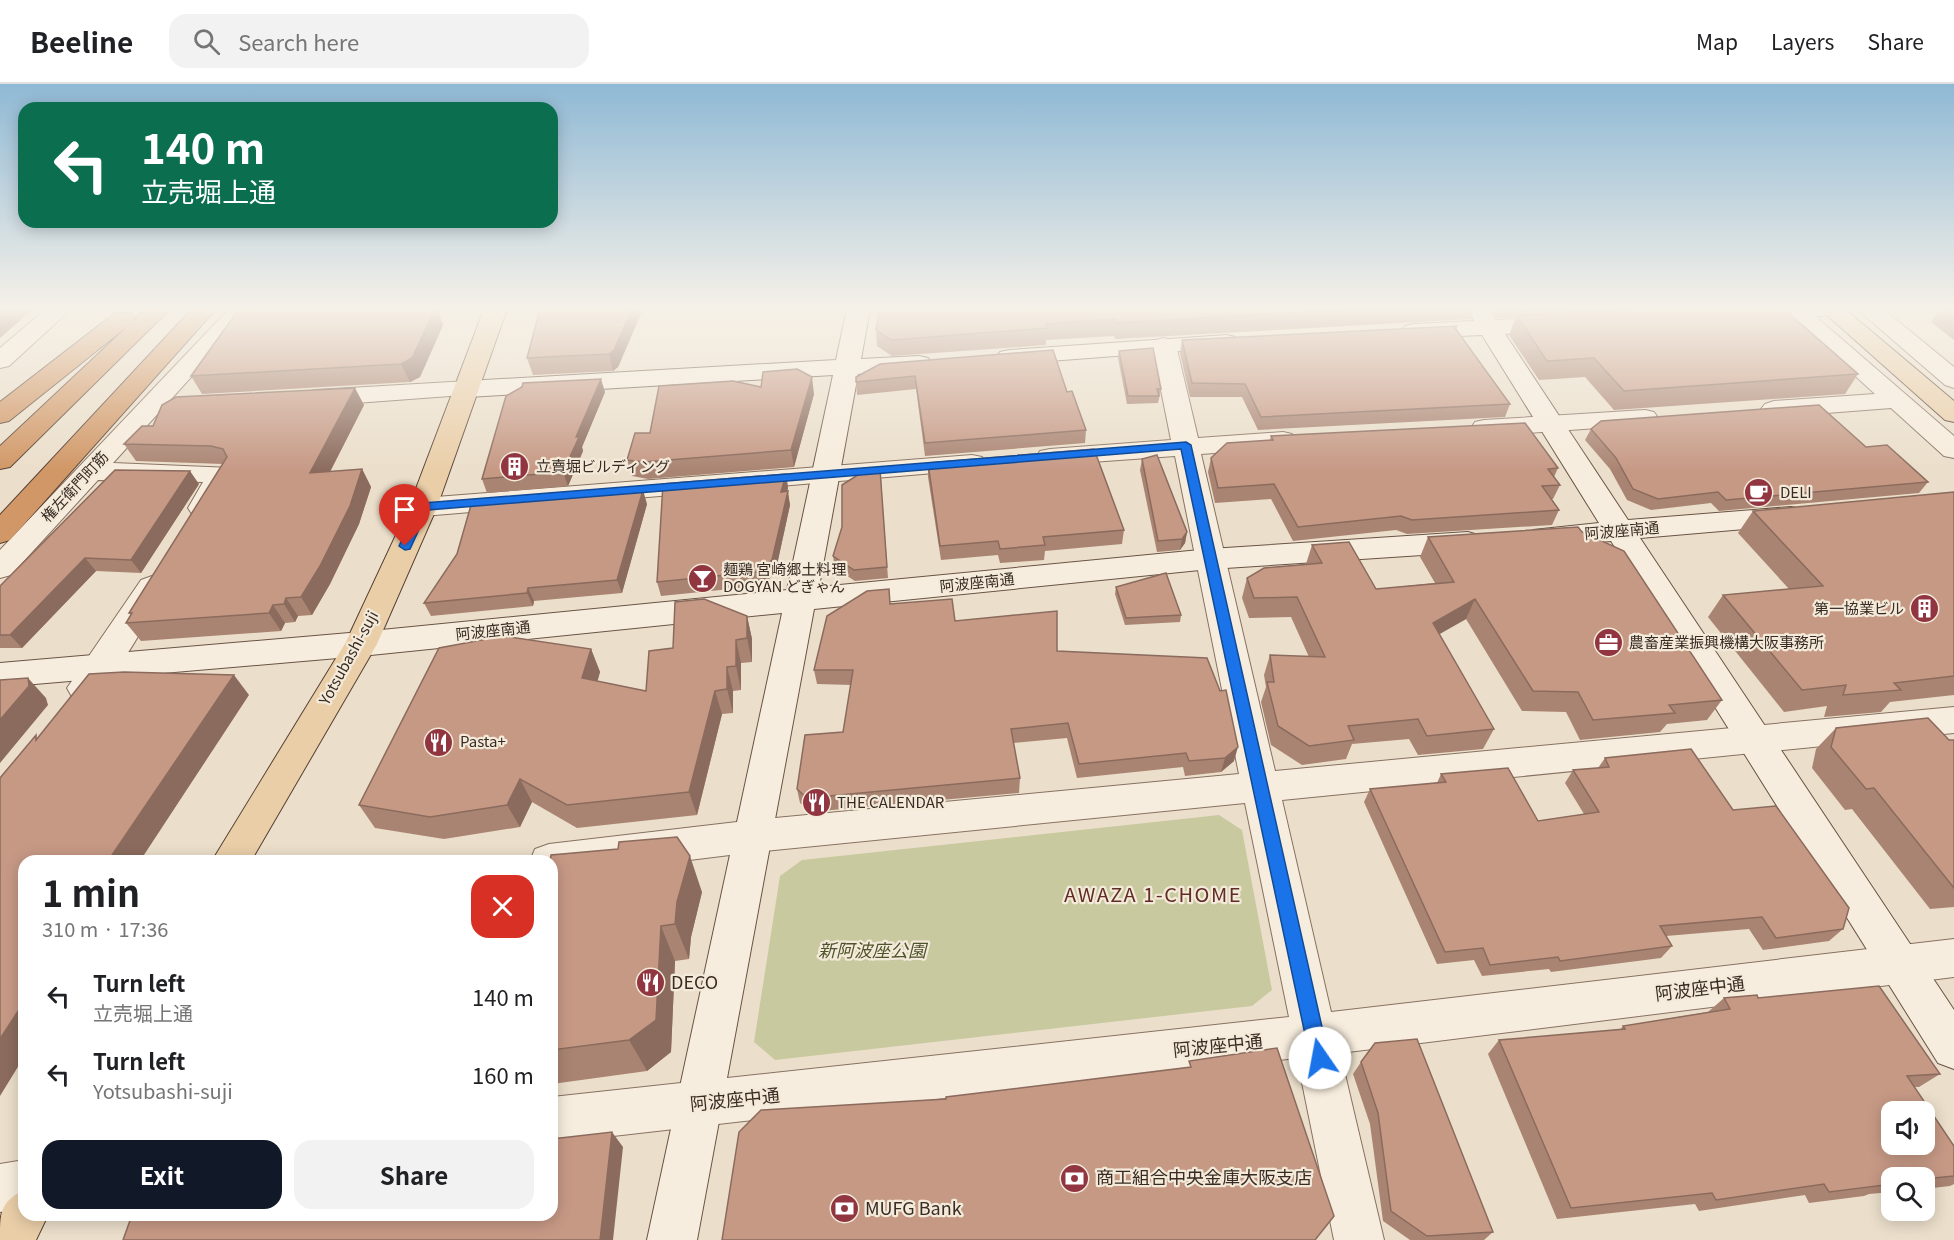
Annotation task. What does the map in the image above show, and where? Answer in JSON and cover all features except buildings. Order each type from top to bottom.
[{"type":"highway","points":[[0,415],[66,363]]},
{"type":"highway","points":[[0,461],[103,363]]},
{"type":"highway","points":[[0,533],[156,363]]},
{"type":"highway","points":[[0,468],[32,431]]},
{"type":"main road","name":"Yotsubashi-suji","points":[[235,855],[361,644],[423,507],[477,363]]},
{"type":"main road","points":[[1894,363],[1954,414]]},
{"type":"main road","points":[[9,1240],[20,1221]]},
{"type":"street","name":"権左衛門町筋","points":[[0,568],[192,363]]},
{"type":"street","points":[[672,1240],[848,363]]},
{"type":"street","points":[[292,399],[928,363]]},
{"type":"street","points":[[1168,363],[1359,1240]]},
{"type":"street","points":[[1512,363],[1954,1048]]},
{"type":"street","points":[[1854,363],[1954,450]]},
{"type":"street","points":[[1933,363],[1954,380]]},
{"type":"street","points":[[1749,411],[1896,400]]},
{"type":"street","points":[[151,407],[187,405]]},
{"type":"street","points":[[1457,430],[1668,416]]},
{"type":"street","points":[[423,507],[1186,445],[1304,439]]},
{"type":"street","points":[[90,471],[222,474],[184,535]]},
{"type":"street","name":"阿波座南通","points":[[0,675],[361,644],[1210,559],[1620,532],[1823,513]]},
{"type":"street","points":[[65,711],[102,666],[165,565]]},
{"type":"street","points":[[558,860],[754,836],[1954,720]]},
{"type":"street","name":"阿波座中通","points":[[558,1119],[1315,1035],[1954,958]]},
{"type":"street","points":[[0,1188],[18,1185]]},
{"type":"green space","name":"新阿波座公園","points":[[1219,815],[1242,830],[1272,990],[1252,1006],[775,1060],[754,1042],[780,876],[802,860]]},
{"type":"place","name":"立賣堀ビルディング","points":[[515,467]]},
{"type":"place","name":"DELI","points":[[1759,493]]},
{"type":"place","name":"麺鶏 宮崎郷土料理 DOGYAN どぎゃん","points":[[702,579]]},
{"type":"place","name":"第一協業ビル","points":[[1925,609]]},
{"type":"place","name":"農畜産業振興機構大阪事務所","points":[[1608,643]]},
{"type":"place","name":"Pasta+","points":[[439,742]]},
{"type":"place","name":"THE CALENDAR","points":[[816,803]]},
{"type":"place","name":"DECO","points":[[650,983]]},
{"type":"place","name":"商工組合中央金庫大阪支店","points":[[1075,1178]]},
{"type":"place","name":"MUFG Bank","points":[[844,1209]]},
{"type":"district","name":"AWAZA 1-CHOME","points":[[1153,895]]},
{"type":"route","points":[[405,546],[423,507],[1186,445],[1320,1058]]}]
